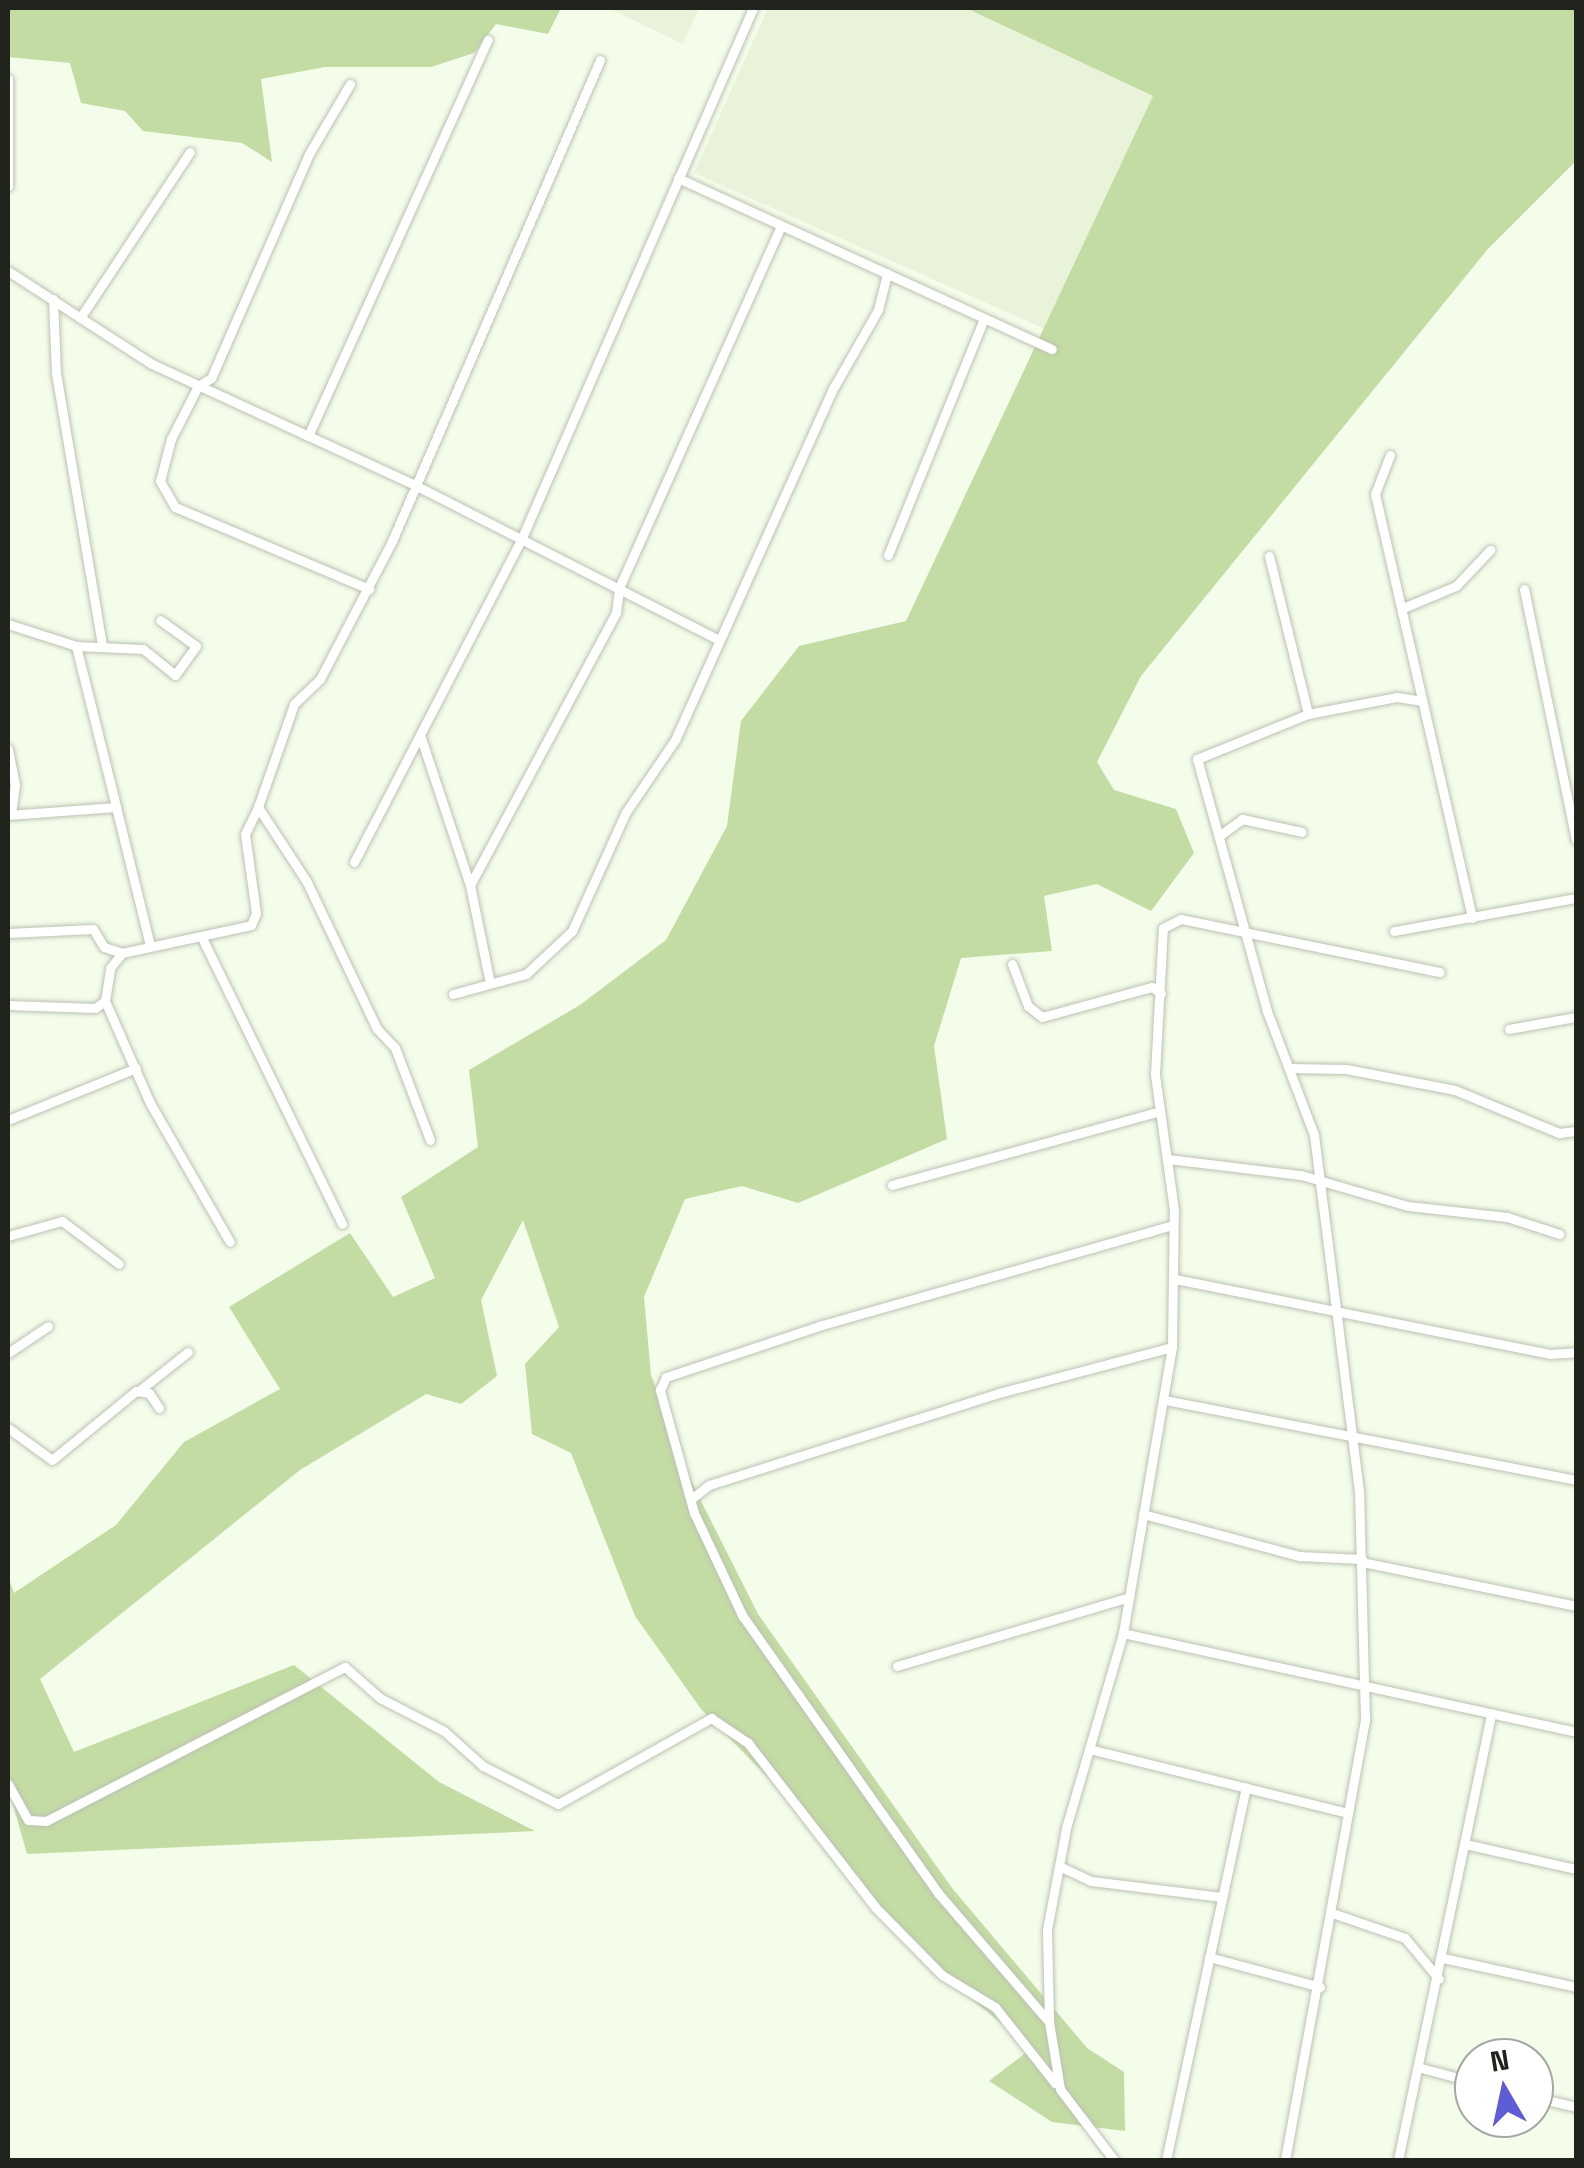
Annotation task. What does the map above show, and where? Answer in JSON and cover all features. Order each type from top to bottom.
[{"type":"street","points":[[354,862],[521,540],[753,8]]},
{"type":"street","points":[[308,436],[488,40]]},
{"type":"street","points":[[230,1242],[105,1002],[110,968],[122,954],[150,945],[204,940],[255,921],[245,834],[294,704],[320,678],[369,589],[600,60]]},
{"type":"street","points":[[8,79],[8,186]]},
{"type":"street","points":[[350,84],[309,154],[212,378],[198,386],[161,470],[166,500],[369,589]]},
{"type":"street","points":[[80,318],[190,152]]},
{"type":"street","points":[[678,178],[983,321],[1052,349]]},
{"type":"street","points":[[470,885],[616,613],[619,588],[780,228]]},
{"type":"street","points":[[8,271],[198,386],[415,484],[717,639]]},
{"type":"street","points":[[452,994],[489,978],[526,974],[572,931],[626,812],[675,740],[717,639],[878,310],[887,273]]},
{"type":"street","points":[[53,299],[56,373],[102,646]]},
{"type":"street","points":[[888,555],[907,492],[971,363],[983,321]]},
{"type":"street","points":[[1390,455],[1375,494],[1472,918]]},
{"type":"street","points":[[1402,608],[1456,586],[1490,550]]},
{"type":"street","points":[[1270,556],[1308,714]]},
{"type":"street","points":[[1524,589],[1576,840]]},
{"type":"street","points":[[8,624],[76,646],[143,648],[175,675],[196,646],[160,620]]},
{"type":"street","points":[[76,646],[150,945]]},
{"type":"street","points":[[1285,2160],[1335,1914],[1348,1813],[1364,1683],[1362,1561],[1353,1437],[1314,1135],[1246,932],[1198,755],[1308,714],[1397,697],[1421,701]]},
{"type":"street","points":[[420,735],[470,885],[489,978]]},
{"type":"street","points":[[8,749],[9,814],[116,807]]},
{"type":"street","points":[[258,807],[395,1048],[430,1140]]},
{"type":"street","points":[[1219,836],[1242,819],[1302,832]]},
{"type":"street","points":[[1394,931],[1576,898]]},
{"type":"street","points":[[1042,2005],[1047,1930],[1089,1750],[1122,1633],[1172,1348],[1175,1279],[1168,1159],[1157,1112],[1168,922],[1246,932],[1440,972]]},
{"type":"street","points":[[8,932],[94,930],[104,947],[122,954]]},
{"type":"street","points":[[204,940],[342,1224]]},
{"type":"street","points":[[1012,964],[1028,1006],[1042,1017],[1152,987],[1161,993]]},
{"type":"street","points":[[8,1005],[83,1012],[105,1002]]},
{"type":"street","points":[[1508,1030],[1576,1017]]},
{"type":"street","points":[[8,1120],[136,1068]]},
{"type":"street","points":[[1290,1068],[1346,1069],[1454,1090],[1559,1133],[1576,1132]]},
{"type":"street","points":[[892,1185],[1157,1112]]},
{"type":"street","points":[[1168,1159],[1250,1166],[1321,1184],[1360,1186],[1408,1206],[1507,1217],[1559,1234]]},
{"type":"street","points":[[8,1236],[62,1221],[119,1264]]},
{"type":"street","points":[[1060,2089],[1049,2022],[1042,2005],[938,1893],[743,1617],[692,1499],[661,1400],[666,1377],[1172,1225]]},
{"type":"street","points":[[1175,1279],[1550,1354],[1576,1352]]},
{"type":"street","points":[[8,1353],[48,1326]]},
{"type":"street","points":[[692,1499],[709,1485],[999,1393],[1172,1348]]},
{"type":"street","points":[[8,1428],[52,1460],[188,1352]]},
{"type":"street","points":[[140,1390],[159,1408]]},
{"type":"street","points":[[1165,1400],[1576,1480]]},
{"type":"street","points":[[1143,1514],[1298,1556],[1362,1561],[1576,1606]]},
{"type":"street","points":[[897,1666],[1127,1598]]},
{"type":"street","points":[[1122,1633],[1576,1732]]},
{"type":"street","points":[[8,1784],[28,1820],[46,1821],[346,1667],[380,1698],[444,1731],[482,1766],[558,1804],[711,1718],[748,1744],[875,1907],[942,1975],[995,2007],[1114,2160]]},
{"type":"street","points":[[1398,2160],[1421,2068],[1491,1714]]},
{"type":"street","points":[[1089,1750],[1348,1813]]},
{"type":"street","points":[[1166,2160],[1246,1788]]},
{"type":"street","points":[[1465,1844],[1576,1869]]},
{"type":"street","points":[[1062,1868],[1091,1882],[1222,1897]]},
{"type":"street","points":[[1335,1914],[1405,1938],[1439,1979]]},
{"type":"street","points":[[1209,1957],[1320,1987]]},
{"type":"street","points":[[1443,1958],[1576,1987]]},
{"type":"street","points":[[1421,2068],[1454,2077]]},
{"type":"shaded area","points":[[608,8],[699,8],[683,44]]},
{"type":"shaded area","points":[[768,8],[966,8],[1153,96],[1047,330],[694,173]]},
{"type":"green space","points":[[8,8],[561,8],[548,34],[496,24],[474,53],[431,67],[325,67],[261,79],[272,162],[242,143],[143,131],[125,111],[81,103],[70,63],[8,57]]},
{"type":"green space","points":[[966,8],[1576,8],[1576,161],[1487,250],[1141,676],[1097,762],[1114,790],[1176,809],[1194,853],[1151,911],[1097,884],[1044,896],[1052,951],[961,958],[934,1046],[947,1139],[798,1203],[742,1186],[685,1199],[644,1297],[651,1375],[693,1485],[758,1614],[952,1888],[1087,2048],[1124,2072],[1125,2131],[1052,2122],[989,2081],[1032,2048],[918,1956],[803,1813],[701,1709],[635,1616],[571,1453],[532,1434],[525,1364],[559,1327],[523,1220],[481,1300],[497,1376],[461,1404],[426,1394],[300,1470],[40,1679],[74,1752],[294,1665],[439,1782],[535,1831],[27,1854],[8,1787],[8,1576],[14,1593],[116,1525],[184,1442],[280,1389],[229,1307],[350,1233],[393,1297],[435,1278],[401,1197],[478,1147],[469,1070],[580,1005],[666,940],[727,826],[741,721],[799,646],[906,621],[1153,96]]}]
